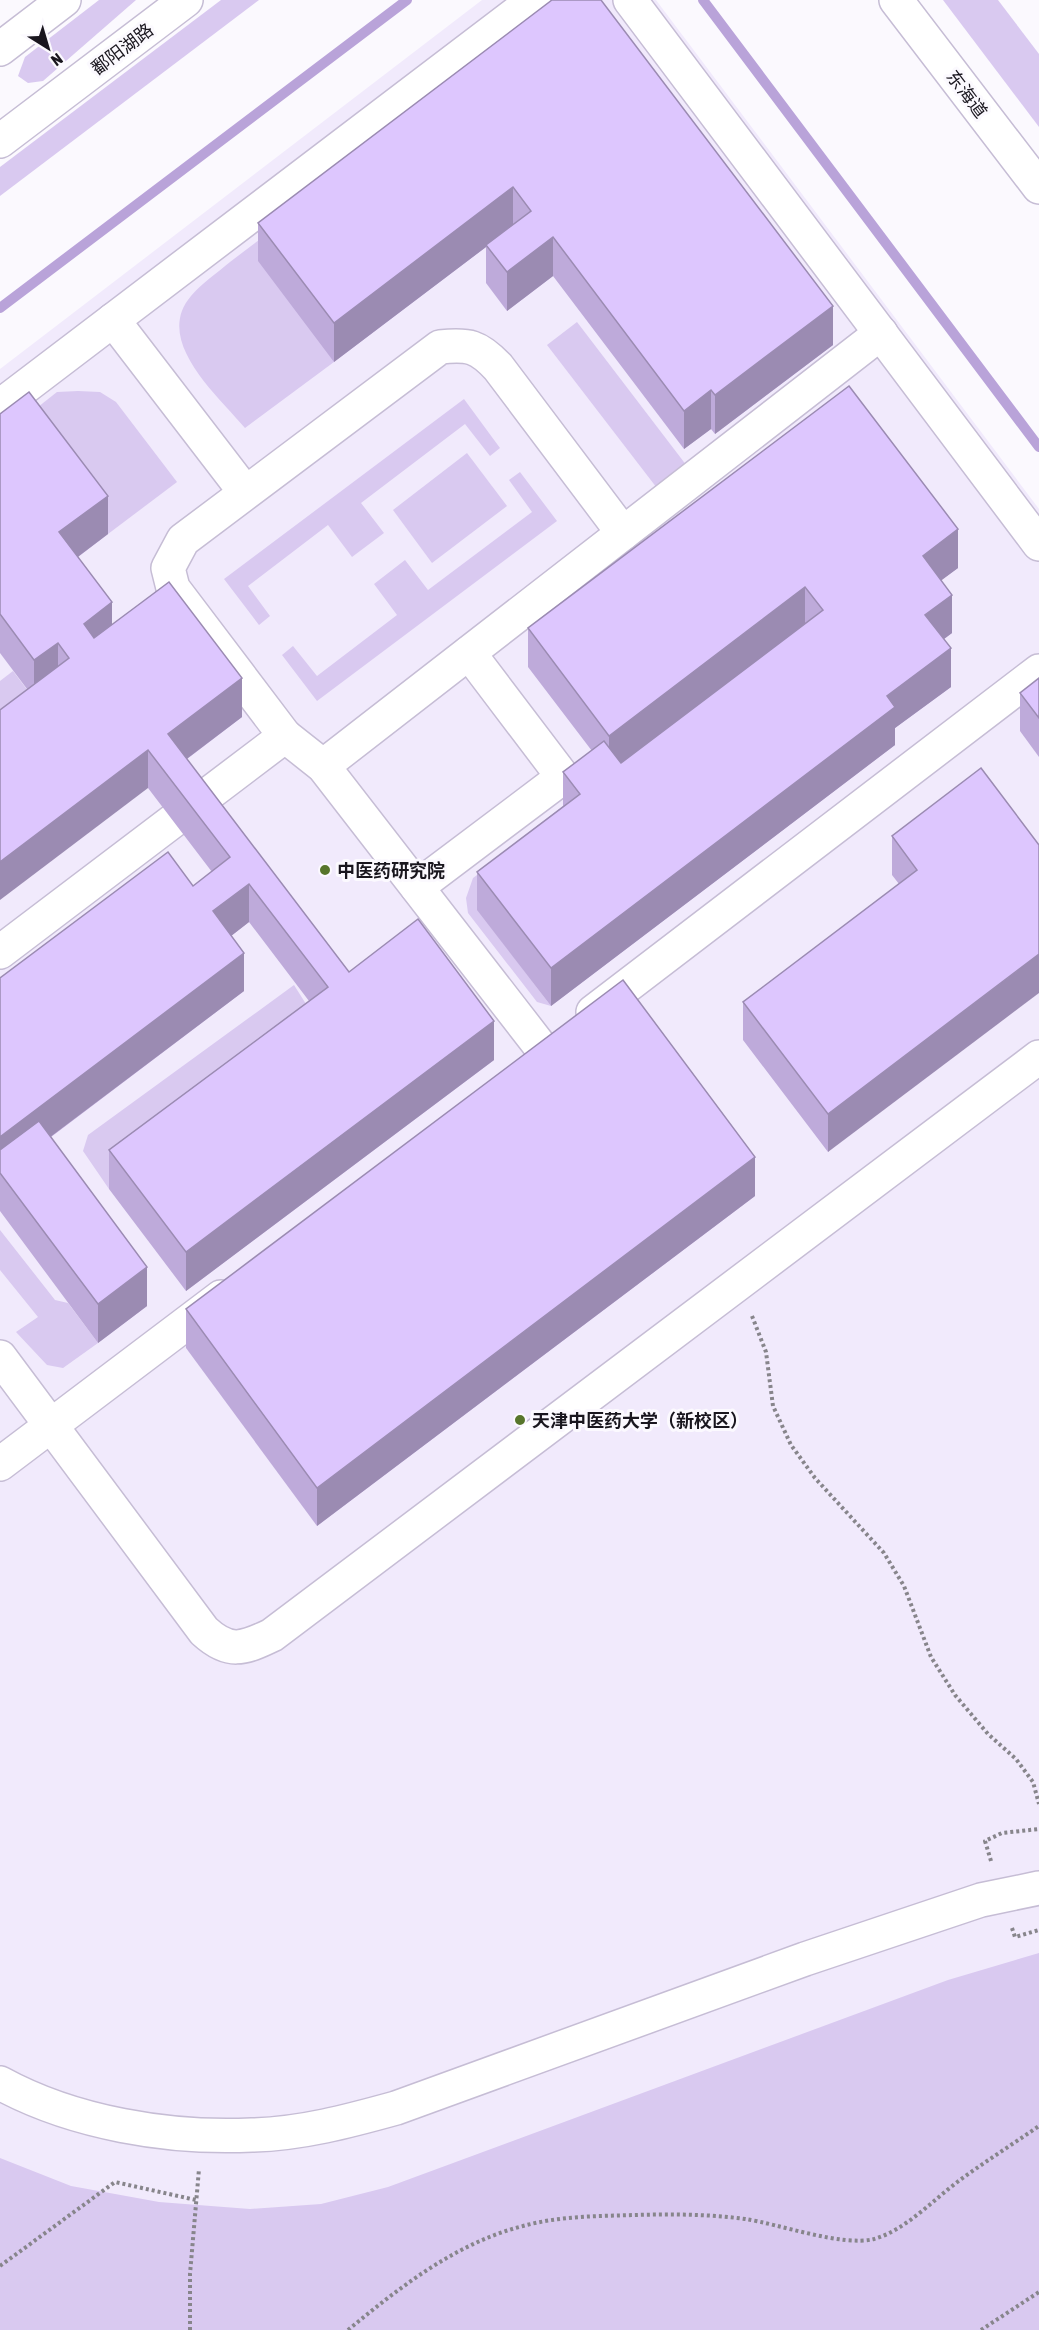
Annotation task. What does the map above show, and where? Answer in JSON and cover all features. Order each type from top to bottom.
[{"type":"main road","points":[[0,49],[64,0]]},
{"type":"main road","name":"鄱阳湖路","points":[[0,141],[186,0]]},
{"type":"main road","points":[[0,406],[534,0]]},
{"type":"main road","points":[[630,0],[1039,544]]},
{"type":"main road","name":"东海道","points":[[896,0],[1039,188]]},
{"type":"main road","points":[[113,320],[245,492]]},
{"type":"main road","points":[[323,766],[881,333]]},
{"type":"main road","points":[[559,1038],[417,887],[323,766],[285,736],[173,588],[168,568],[183,540],[245,492],[440,347],[462,344],[482,350],[498,367],[623,533]]},
{"type":"main road","points":[[417,887],[563,777],[469,653]]},
{"type":"main road","points":[[515,1072],[1039,671]]},
{"type":"main road","points":[[0,952],[285,736]]},
{"type":"main road","points":[[0,1358],[204,1630],[218,1644],[235,1648],[253,1644],[272,1635],[1039,1057]]},
{"type":"main road","points":[[0,1464],[241,1282]]},
{"type":"main road","points":[[0,2083],[57,2109],[105,2124],[202,2134],[252,2136],[342,2123],[396,2108],[805,1959],[981,1900],[1039,1888]]},
{"type":"path","points":[[735,1286],[766,1352],[773,1406],[790,1445],[822,1485],[884,1553],[904,1586],[931,1657],[962,1703],[988,1734],[1016,1759],[1033,1782],[1039,1804]]},
{"type":"path","points":[[1015,1937],[1039,1930]]},
{"type":"path","points":[[348,2330],[413,2277],[491,2237],[551,2220],[705,2214],[784,2226],[820,2235],[873,2240],[891,2232],[910,2219],[963,2177],[1039,2126]]},
{"type":"path","points":[[190,2330],[190,2274],[202,2134]]},
{"type":"path","points":[[0,2266],[115,2182],[196,2200]]},
{"type":"path","points":[[981,2330],[1039,2292]]},
{"type":"shaded area","points":[[99,0],[136,0],[43,81],[28,83],[18,76],[25,57]]},
{"type":"shaded area","points":[[221,0],[259,0],[0,196],[0,167]]},
{"type":"shaded area","name":"天津中医药大学（新校区）","points":[[482,0],[656,0],[1039,509],[1039,2330],[0,2330],[0,369]]},
{"type":"shaded area","points":[[943,0],[998,0],[1039,54],[1039,127]]},
{"type":"shaded area","points":[[495,60],[334,362],[245,428],[193,366],[184,348],[179,331],[181,313],[191,296],[230,262]]},
{"type":"shaded area","points":[[577,322],[690,470],[660,492],[547,345]]},
{"type":"shaded area","points":[[57,392],[100,392],[116,402],[177,482],[108,534],[0,437]]},
{"type":"shaded area","points":[[464,399],[500,448],[490,456],[465,424],[361,503],[384,533],[352,557],[328,525],[248,586],[270,616],[259,625],[224,579]]},
{"type":"shaded area","points":[[467,453],[507,506],[432,563],[393,510]]},
{"type":"shaded area","points":[[520,472],[557,521],[317,701],[282,655],[293,646],[317,676],[397,615],[374,584],[405,560],[428,590],[532,512],[509,480]]},
{"type":"shaded area","points":[[13,671],[34,699],[0,748],[0,681]]},
{"type":"shaded area","points":[[563,811],[478,910],[551,1006],[537,1002],[468,913],[466,898],[473,878]]},
{"type":"shaded area","points":[[294,985],[306,1004],[328,1026],[109,1189],[83,1151],[88,1135]]},
{"type":"shaded area","points":[[0,1230],[55,1300],[68,1303],[98,1343],[63,1368],[47,1365],[16,1332],[38,1317],[0,1270]]},
{"type":"shaded area","points":[[1039,1953],[1039,2330],[0,2330],[0,2158],[71,2186],[159,2202],[250,2209],[321,2204],[388,2187],[948,1980]]},
{"type":"building","points":[[552,0],[601,0],[833,306],[715,395],[711,390],[684,411],[553,237],[507,272],[486,245],[531,211],[513,187],[334,323],[258,223]]},
{"type":"building","points":[[849,386],[958,529],[923,556],[952,595],[925,615],[951,648],[887,696],[895,707],[551,968],[477,872],[580,794],[563,772],[604,741],[621,763],[823,610],[805,587],[609,736],[528,628]]},
{"type":"building","points":[[29,392],[108,496],[59,532],[112,602],[84,624],[94,638],[169,582],[242,678],[168,734],[349,972],[418,919],[494,1021],[186,1252],[109,1150],[328,987],[249,884],[213,911],[244,953],[0,1137],[0,978],[168,852],[193,886],[230,857],[148,750],[0,862],[0,710],[69,658],[58,643],[34,660],[0,614],[0,414]]},
{"type":"building","points":[[1039,678],[1039,718],[1020,693]]},
{"type":"building","points":[[981,768],[1039,845],[1039,954],[828,1114],[743,1002],[917,870],[892,836]]},
{"type":"building","points":[[623,980],[755,1157],[317,1488],[186,1309]]},
{"type":"building","points":[[39,1121],[147,1267],[98,1304],[0,1173],[0,1150]]},
{"type":"waterway","points":[[0,308],[407,0]]},
{"type":"waterway","points":[[703,0],[1039,447]]},
{"type":"place","name":"中医药研究院","points":[[325,870]]},
{"type":"place","name":"天津中医药大学（新校区）","points":[[520,1420]]}]
